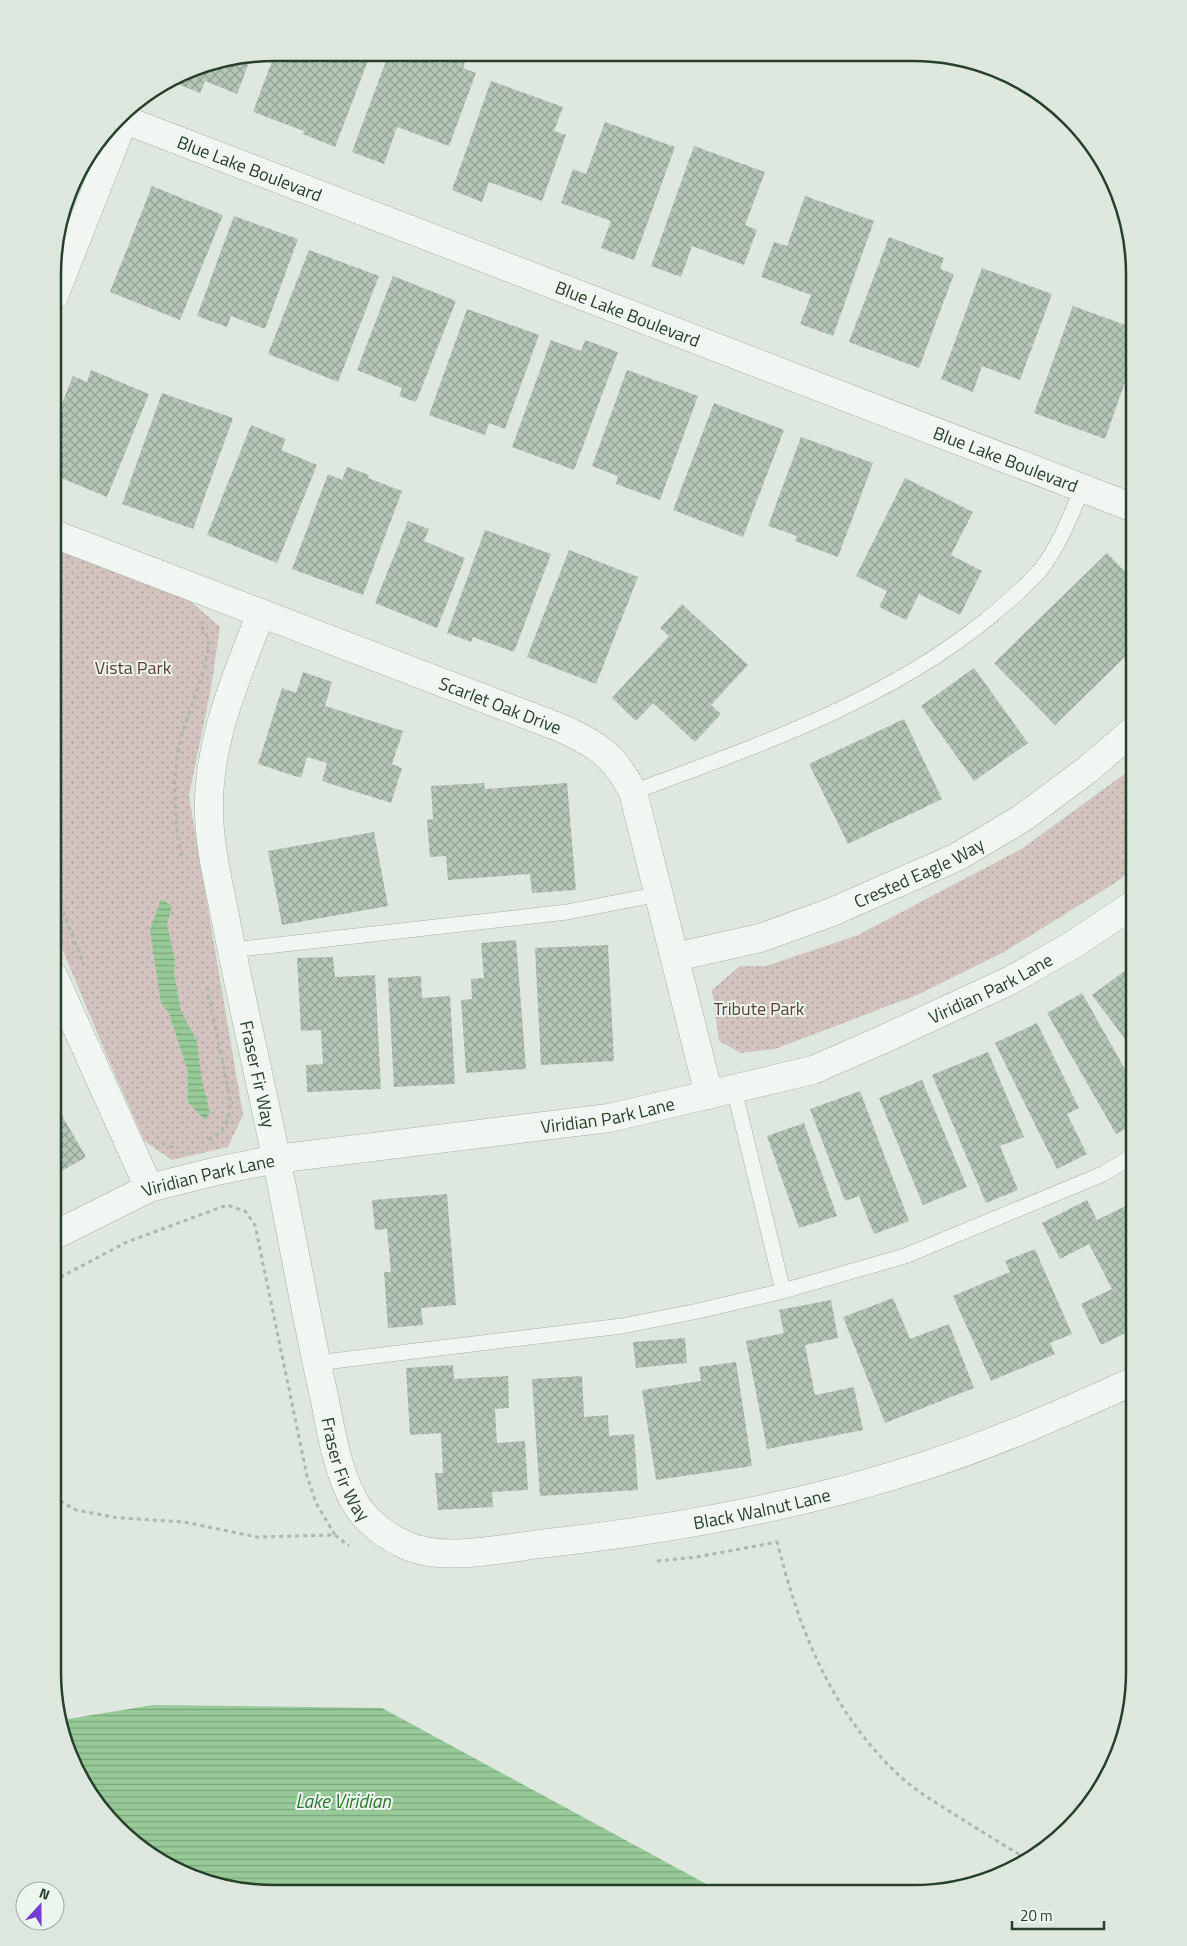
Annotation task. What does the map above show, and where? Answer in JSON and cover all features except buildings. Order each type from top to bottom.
[{"type":"street","name":"Blue Lake Boulevard","points":[[127,121],[1126,505]]},
{"type":"street","points":[[61,278],[118,130]]},
{"type":"street","name":"Scarlet Oak Drive","points":[[61,537],[552,724],[587,740],[607,754],[622,770],[633,792],[675,957],[722,1092]]},
{"type":"street","name":"Fraser Fir Way","points":[[261,613],[222,715],[214,746],[209,778],[209,818],[214,860],[276,1158],[316,1363],[340,1469],[359,1510],[376,1528]]},
{"type":"street","name":"Crested Eagle Way","points":[[675,957],[760,938],[890,888],[957,857],[1021,819],[1087,770],[1126,737]]},
{"type":"street","name":"Viridian Park Lane","points":[[61,1232],[149,1188],[210,1172],[276,1158],[609,1118],[813,1070],[1011,980],[1071,946],[1126,909]]},
{"type":"street","points":[[61,1001],[149,1188]]},
{"type":"street","name":"Black Walnut Lane","points":[[376,1528],[410,1547],[433,1554],[475,1552],[669,1527],[773,1508],[925,1466],[1041,1422],[1126,1385]]},
{"type":"lane","points":[[633,792],[779,738],[898,679],[959,642],[1005,604],[1043,566],[1063,532],[1083,487]]},
{"type":"lane","points":[[232,950],[567,912],[660,894]]},
{"type":"lane","points":[[722,1092],[784,1291]]},
{"type":"lane","points":[[316,1363],[622,1326],[784,1291],[905,1256],[1103,1174],[1126,1160]]},
{"type":"path","points":[[182,861],[178,842],[175,786],[180,742],[207,655],[208,639],[199,622],[194,620]]},
{"type":"path","points":[[61,906],[86,970]]},
{"type":"path","points":[[201,1144],[218,1135],[230,1115],[230,1098],[206,984]]},
{"type":"path","points":[[161,1143],[181,1150]]},
{"type":"path","points":[[61,1277],[127,1242],[207,1211],[227,1205],[246,1211],[255,1225],[307,1476],[316,1503],[335,1535]]},
{"type":"path","points":[[773,1508],[777,1542],[789,1592],[808,1640],[844,1710],[868,1742],[904,1780],[948,1811],[1021,1855]]},
{"type":"green space","name":"Vista Park","points":[[61,550],[180,592],[220,627],[211,688],[189,796],[243,1115],[228,1147],[172,1160],[140,1138],[144,1140],[61,946]]},
{"type":"green space","name":"Tribute Park","points":[[1126,773],[1126,874],[1115,883],[1004,952],[917,995],[775,1049],[741,1053],[719,1041],[712,990],[740,966],[766,966],[858,935],[1023,848]]},
{"type":"water","points":[[161,899],[172,906],[167,924],[175,960],[174,974],[181,1011],[197,1041],[202,1081],[210,1112],[205,1120],[188,1102],[188,1072],[169,1013],[161,1003],[150,930]]},
{"type":"water","name":"Lake Viridian","points":[[153,1705],[382,1708],[708,1885],[274,1885],[233,1881],[193,1869],[180,1863],[156,1849],[134,1832],[114,1812],[97,1790],[77,1753],[67,1719]]}]
